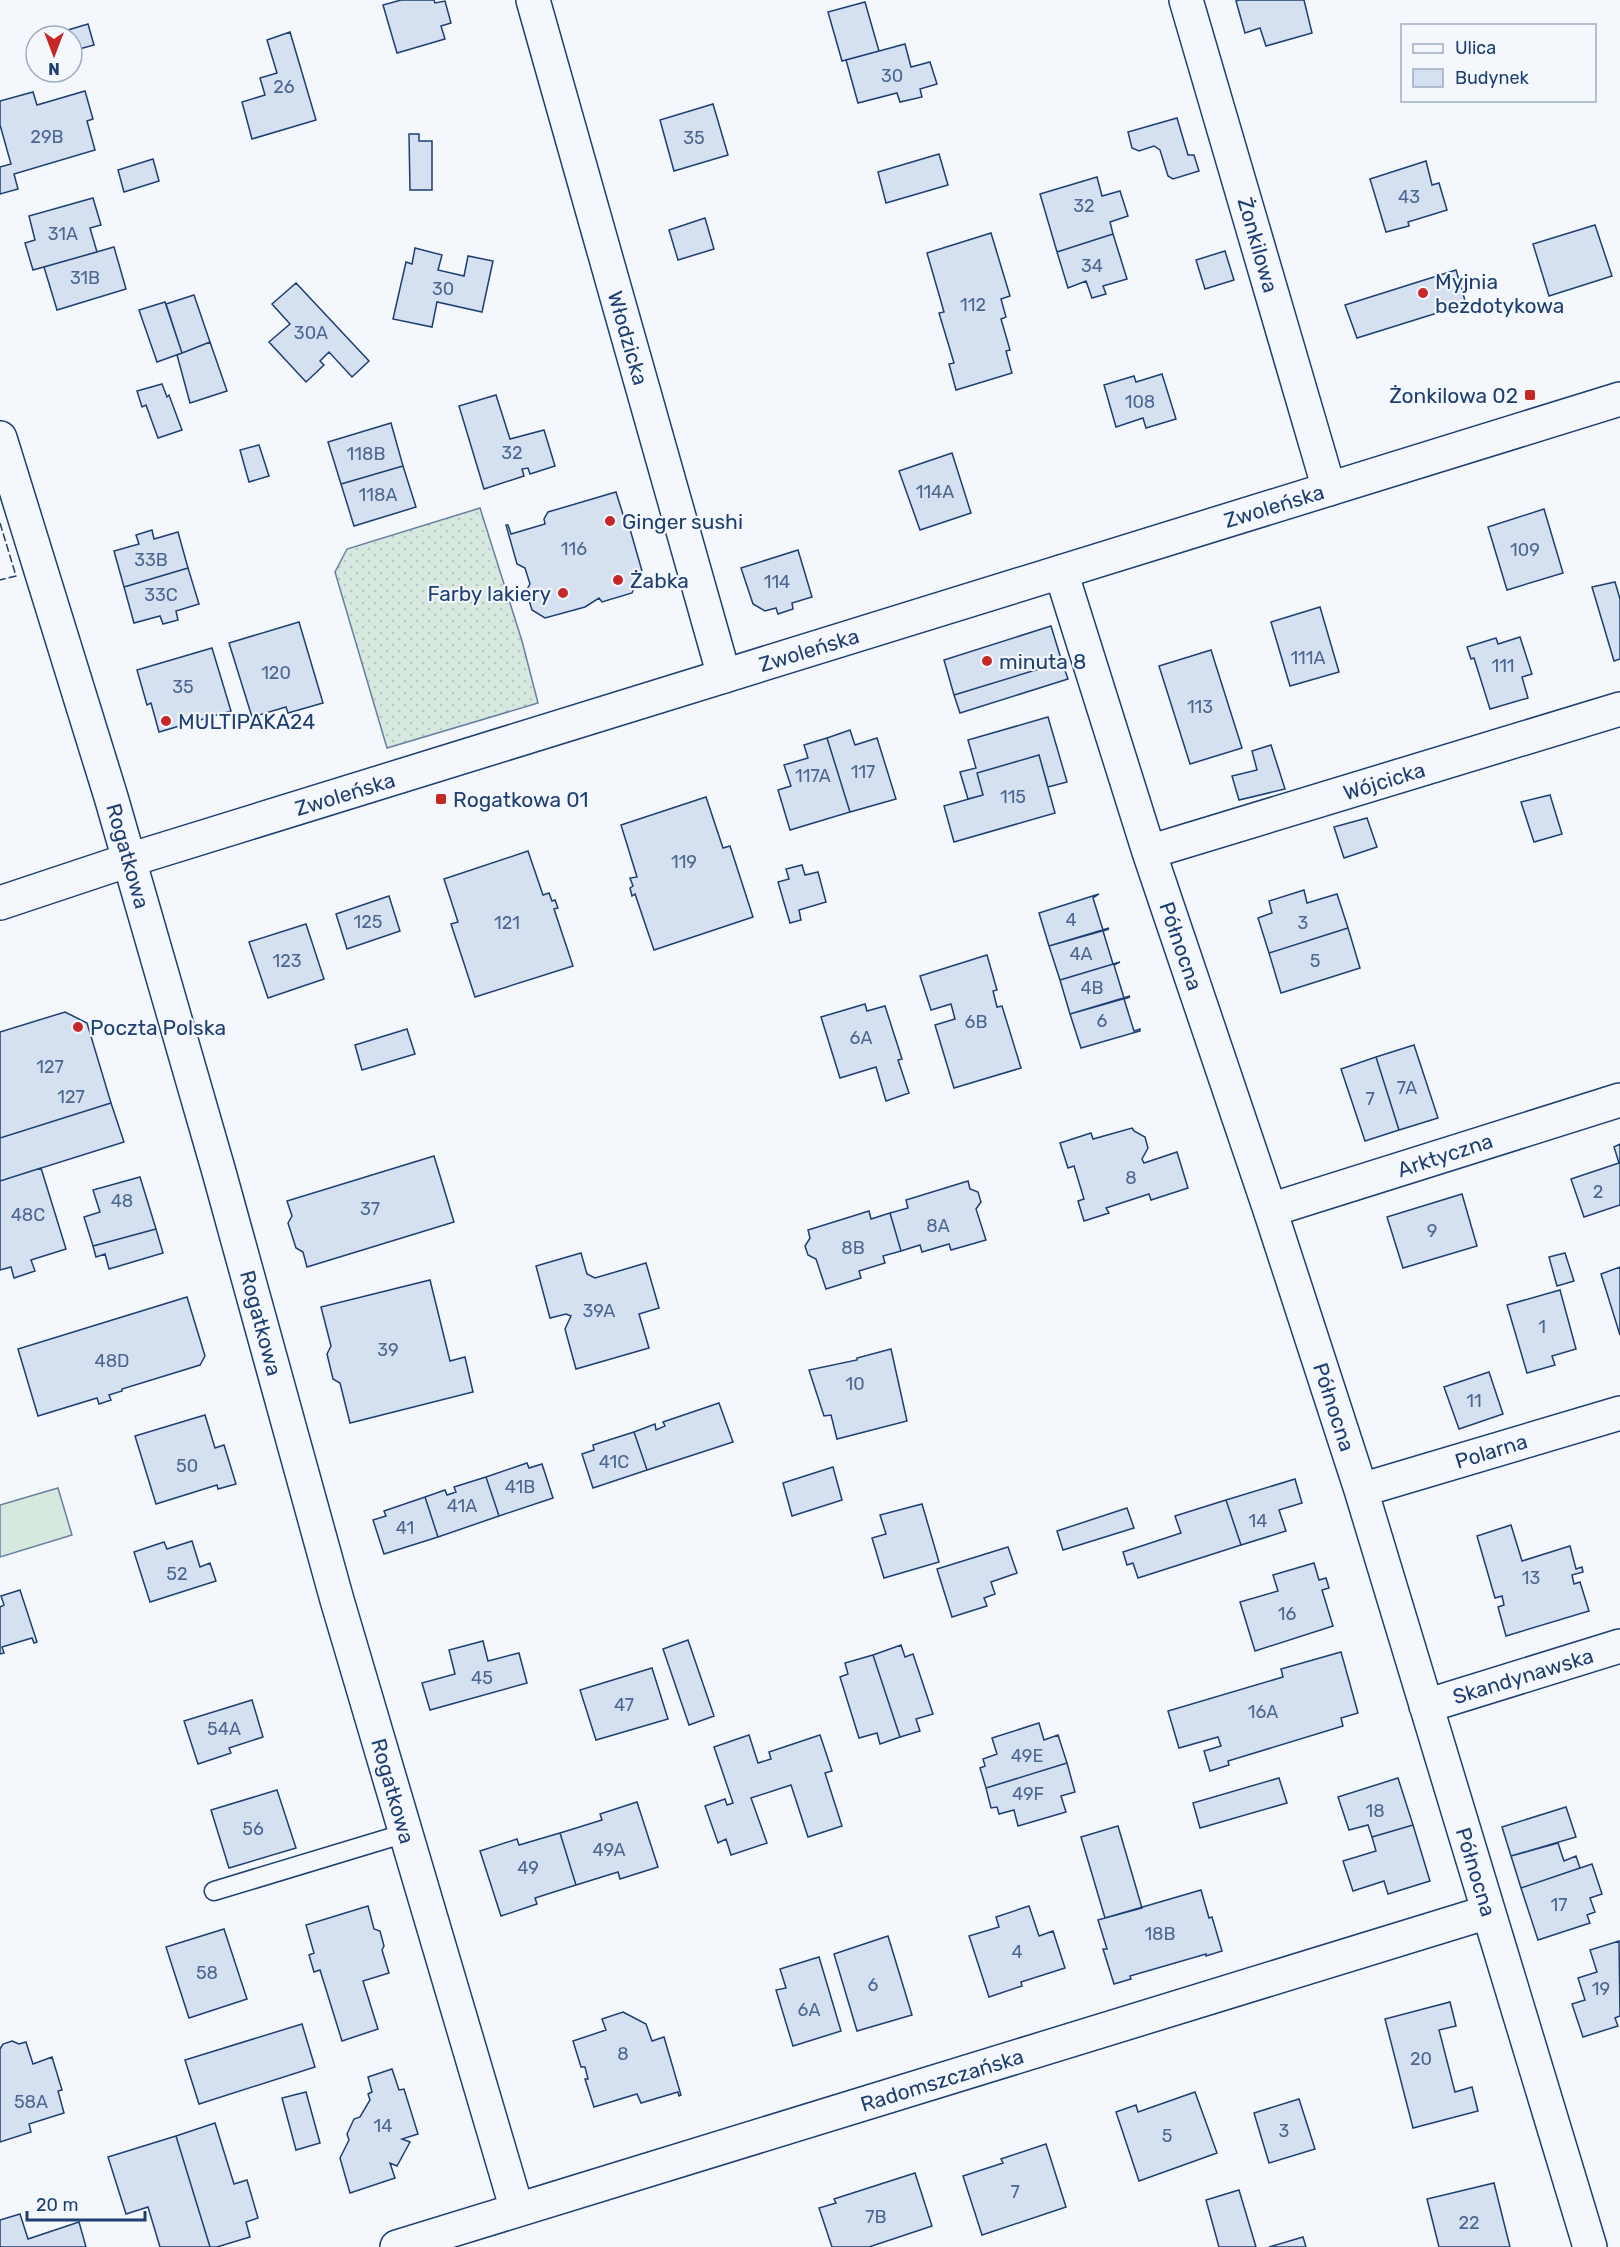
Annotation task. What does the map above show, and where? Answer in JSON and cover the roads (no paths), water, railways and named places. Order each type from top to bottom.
[{"type":"street","name":"Włodzicka","points":[[533,0],[724,676]]},
{"type":"street","name":"Żonkilowa","points":[[1186,0],[1329,489]]},
{"type":"street","name":"Zwoleńska","points":[[0,903],[129,860],[1620,399]]},
{"type":"street","name":"Rogatkowa","points":[[0,438],[129,860],[219,1172],[337,1600],[517,2210]]},
{"type":"street","name":"Północna","points":[[1062,572],[1149,852],[1362,1490],[1590,2247]]},
{"type":"street","name":"Wójcicka","points":[[1149,852],[1620,709]]},
{"type":"street","name":"Arktyczna","points":[[1270,1210],[1620,1100]]},
{"type":"street","name":"Polarna","points":[[1362,1490],[1620,1413]]},
{"type":"street","name":"Skandynawska","points":[[1426,1706],[1620,1646]]},
{"type":"street","name":"Radomszczańska","points":[[397,2247],[1488,1912]]},
{"type":"lane","points":[[214,1890],[406,1833]]},
{"type":"place","name":"Myjnia bezdotykowa","points":[[1423,293]]},
{"type":"place","name":"Żonkilowa 02","points":[[1530,395]]},
{"type":"place","name":"Ginger sushi","points":[[610,521]]},
{"type":"place","name":"Żabka","points":[[618,580]]},
{"type":"place","name":"Farby lakiery","points":[[563,593]]},
{"type":"place","name":"minuta 8","points":[[987,661]]},
{"type":"place","name":"MULTIPAKA24","points":[[166,721]]},
{"type":"place","name":"Rogatkowa 01","points":[[441,799]]},
{"type":"place","name":"Poczta Polska","points":[[78,1027]]}]
